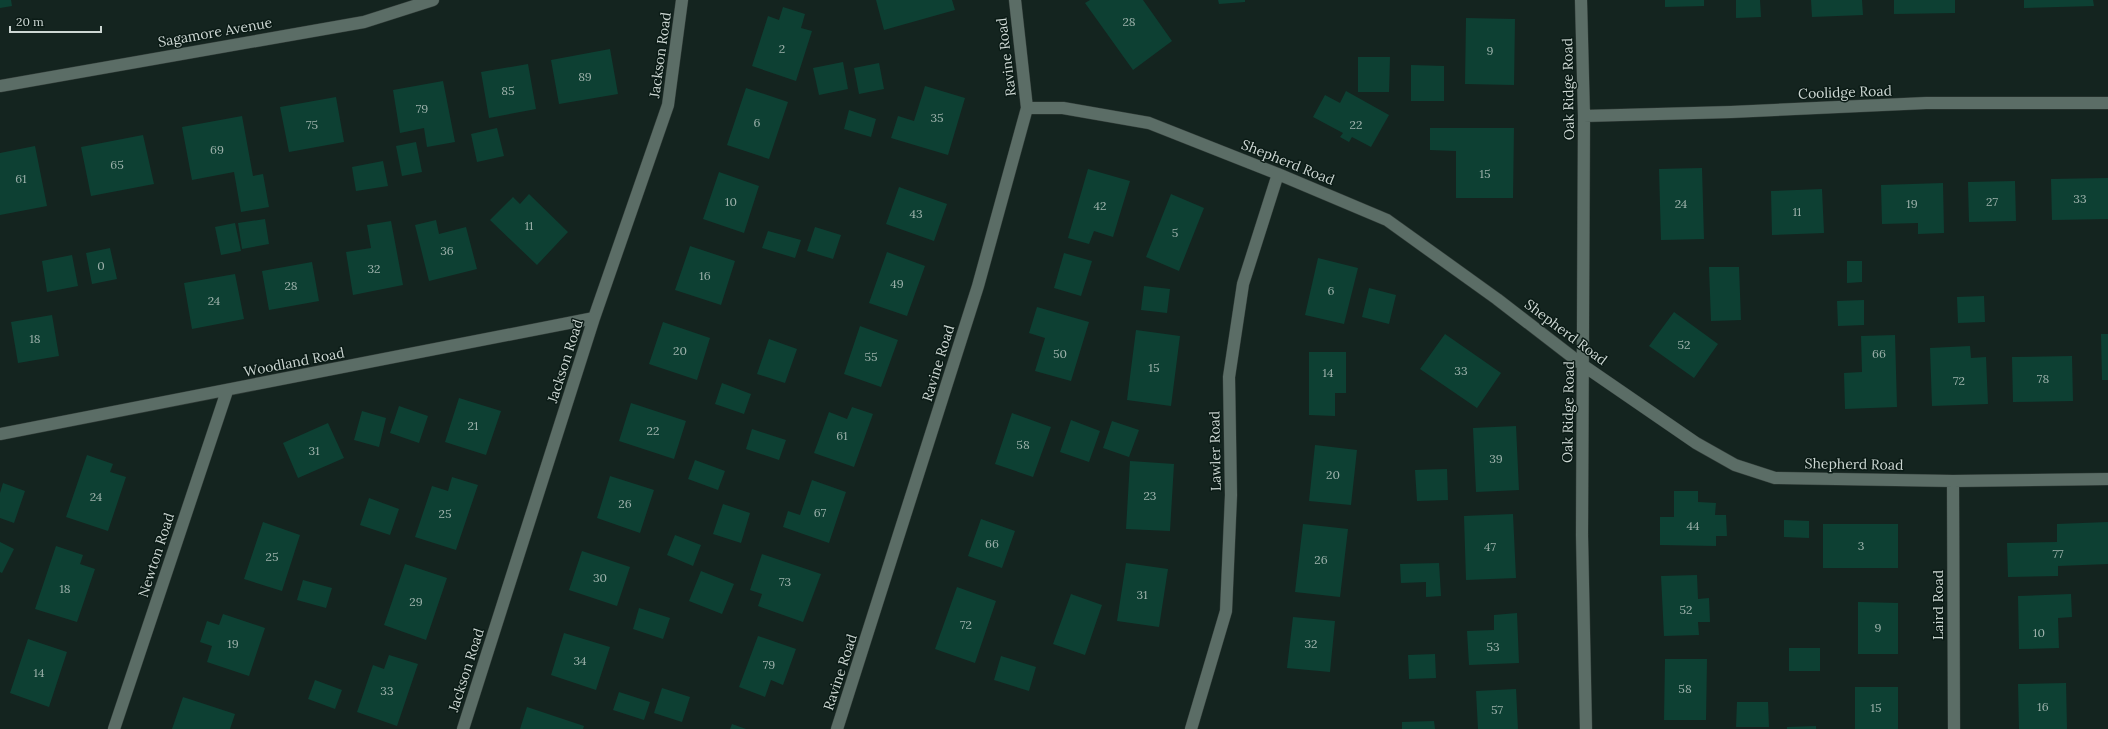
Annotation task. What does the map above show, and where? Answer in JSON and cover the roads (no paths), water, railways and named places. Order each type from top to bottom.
[{"type":"street","name":"Sagamore Avenue","points":[[0,86],[364,22],[433,0]]},
{"type":"street","name":"Jackson Road","points":[[463,729],[594,318],[668,105],[682,0]]},
{"type":"street","name":"Ravine Road","points":[[837,729],[978,286],[1027,108],[1014,0]]},
{"type":"street","name":"Oak Ridge Road","points":[[1581,0],[1584,116],[1582,535],[1586,729]]},
{"type":"street","name":"Coolidge Road","points":[[1584,116],[1926,103],[2108,103]]},
{"type":"street","name":"Shepherd Road","points":[[1027,108],[1063,108],[1148,123],[1278,174],[1387,220],[1497,299],[1584,366],[1696,444],[1735,465],[1775,478],[1953,481],[2108,479]]},
{"type":"street","name":"Lawler Road","points":[[1191,729],[1226,611],[1231,495],[1229,377],[1243,284],[1278,174]]},
{"type":"street","name":"Woodland Road","points":[[0,434],[227,391],[594,318]]},
{"type":"street","name":"Newton Road","points":[[114,729],[227,391]]},
{"type":"street","name":"Laird Road","points":[[1953,481],[1954,729]]}]
